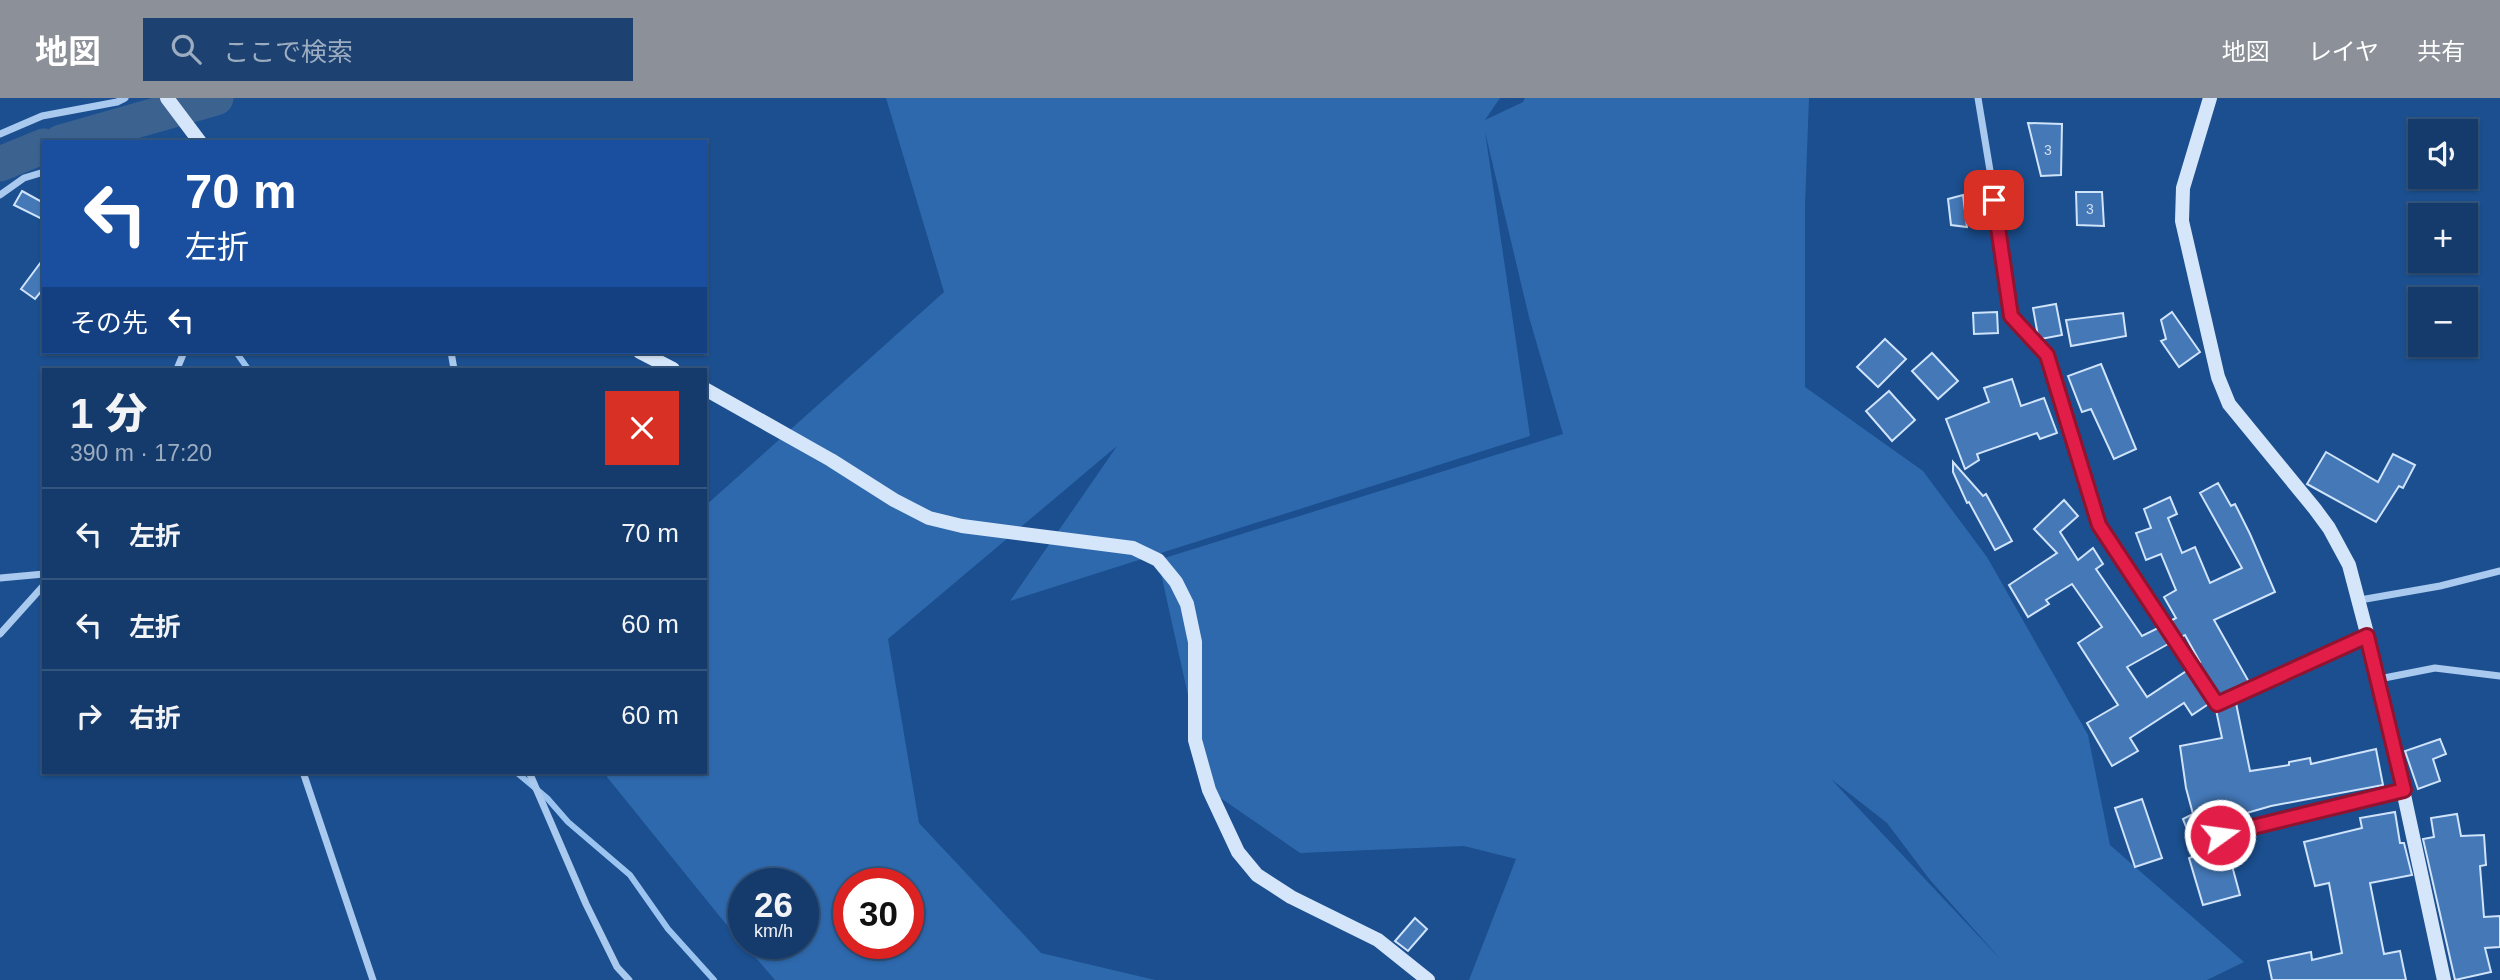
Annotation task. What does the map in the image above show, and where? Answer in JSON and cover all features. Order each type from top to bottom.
[{"type":"street","points":[[0,134],[42,117],[117,102],[125,98]]},
{"type":"street","points":[[167,98],[194,139]]},
{"type":"street","points":[[1978,98],[2003,249],[2011,316],[2047,355],[2099,525],[2217,704],[2367,636]]},
{"type":"street","points":[[2210,98],[2183,188],[2182,222],[2218,377],[2229,404],[2329,528],[2349,565],[2379,679],[2444,980]]},
{"type":"street","points":[[0,195],[24,178],[42,173]]},
{"type":"street","points":[[644,354],[671,368]]},
{"type":"street","points":[[707,389],[929,518],[962,526],[1133,548],[1158,560],[1176,582],[1187,604],[1195,642],[1195,740],[1209,790],[1238,852],[1257,875],[1291,897],[1378,940],[1428,980]]},
{"type":"street","points":[[2360,600],[2440,586],[2500,571]]},
{"type":"street","points":[[0,578],[42,574]]},
{"type":"street","points":[[0,634],[42,587]]},
{"type":"street","points":[[2379,679],[2435,668],[2500,676]]},
{"type":"street","points":[[304,774],[373,980]]},
{"type":"street","points":[[530,774],[586,904],[617,967],[629,980]]},
{"type":"street","points":[[2220,835],[2404,790]]},
{"type":"shaded area","points":[[886,98],[1500,98],[1485,120],[1523,102],[1525,98],[1809,98],[1805,205],[1805,387],[1923,471],[1987,557],[2088,735],[2110,845],[2244,962],[2207,980],[1469,980],[1516,859],[1464,846],[1300,853],[1209,790],[1158,560],[1563,434],[1529,317],[1485,132],[1530,436],[1010,601],[1117,446],[888,639],[919,823],[1041,953],[1155,980],[775,980],[757,959],[819,959],[819,868],[728,868],[728,926],[607,777],[608,774],[707,774],[707,504],[944,292]],"holes":[[[1831,779],[1887,823],[1930,880],[2003,962]]]},
{"type":"building","points":[[2028,123],[2062,124],[2061,175],[2041,176]]},
{"type":"building","points":[[22,191],[42,202],[42,219],[14,205]]},
{"type":"building","points":[[2076,192],[2102,192],[2104,226],[2077,225]]},
{"type":"building","points":[[1963,195],[1967,227],[1951,225],[1948,199]]},
{"type":"building","points":[[42,261],[42,290],[35,299],[21,289]]},
{"type":"building","points":[[2056,304],[2062,335],[2041,339],[2038,336],[2033,308]]},
{"type":"building","points":[[1997,312],[1998,333],[1974,334],[1973,313]]},
{"type":"building","points":[[2172,312],[2200,352],[2179,367],[2161,341],[2166,339],[2161,320]]},
{"type":"building","points":[[2123,313],[2126,336],[2071,346],[2066,320]]},
{"type":"building","points":[[1885,339],[1906,359],[1878,387],[1857,367]]},
{"type":"building","points":[[1932,353],[1958,381],[1938,399],[1912,371]]},
{"type":"building","points":[[2101,364],[2136,449],[2114,459],[2091,409],[2082,412],[2068,376]]},
{"type":"building","points":[[2012,379],[2021,406],[2044,398],[2057,433],[2040,439],[2037,433],[1977,454],[1979,460],[1965,469],[1946,419],[1989,402],[1984,388]]},
{"type":"building","points":[[1889,391],[1915,420],[1892,441],[1866,411]]},
{"type":"building","points":[[2326,452],[2378,482],[2393,454],[2415,465],[2403,488],[2399,486],[2376,522],[2307,484]]},
{"type":"building","points":[[1953,462],[1983,496],[1986,494],[2012,541],[1995,550],[1969,502],[1967,503],[1953,472]]},
{"type":"building","points":[[2218,483],[2231,506],[2235,504],[2275,592],[2214,620],[2249,682],[2220,696],[2198,663],[2200,662],[2185,635],[2181,637],[2170,621],[2176,618],[2164,597],[2176,590],[2161,554],[2146,560],[2136,533],[2151,528],[2144,509],[2170,497],[2177,514],[2168,518],[2182,553],[2195,547],[2210,583],[2242,568],[2200,493]]},
{"type":"building","points":[[2064,500],[2078,516],[2060,532],[2078,560],[2093,548],[2103,564],[2096,569],[2142,636],[2160,627],[2170,643],[2127,667],[2147,697],[2188,670],[2210,703],[2192,715],[2184,703],[2130,738],[2138,751],[2112,766],[2087,723],[2118,705],[2078,643],[2102,627],[2072,584],[2046,600],[2049,604],[2028,617],[2009,585],[2057,553],[2034,529]]},
{"type":"building","points":[[2236,703],[2250,771],[2289,765],[2289,762],[2310,758],[2311,764],[2376,749],[2383,785],[2271,806],[2219,821],[2221,828],[2215,831],[2214,837],[2218,841],[2225,840],[2240,895],[2203,905],[2189,858],[2197,855],[2183,819],[2193,814],[2180,746],[2222,738],[2216,710]]},
{"type":"building","points":[[2440,739],[2446,754],[2433,759],[2440,781],[2418,789],[2405,751]]},
{"type":"building","points":[[2142,799],[2162,858],[2135,867],[2115,808]]},
{"type":"building","points":[[2395,812],[2400,843],[2404,843],[2412,875],[2370,883],[2384,954],[2400,951],[2406,980],[2272,980],[2268,961],[2311,952],[2312,960],[2342,953],[2329,883],[2315,886],[2304,842],[2362,828],[2360,818]]},
{"type":"building","points":[[2457,814],[2461,836],[2484,835],[2486,865],[2480,866],[2484,917],[2500,916],[2500,947],[2485,948],[2491,972],[2455,980],[2423,839],[2434,837],[2431,818]]},
{"type":"building","points":[[1415,918],[1427,929],[1408,951],[1395,941]]},
{"type":"waterway","points":[[68,140],[216,98]]},
{"type":"waterway","points":[[110,129],[118,140]]},
{"type":"waterway","points":[[0,164],[42,147]]},
{"type":"waterway","points":[[237,354],[247,368]]},
{"type":"waterway","points":[[518,774],[547,798],[568,822],[630,875],[668,929],[714,980]]},
{"type":"route","points":[[1994,200],[2011,316],[2047,355],[2099,525],[2217,704],[2367,636],[2404,790],[2220,835]]}]
